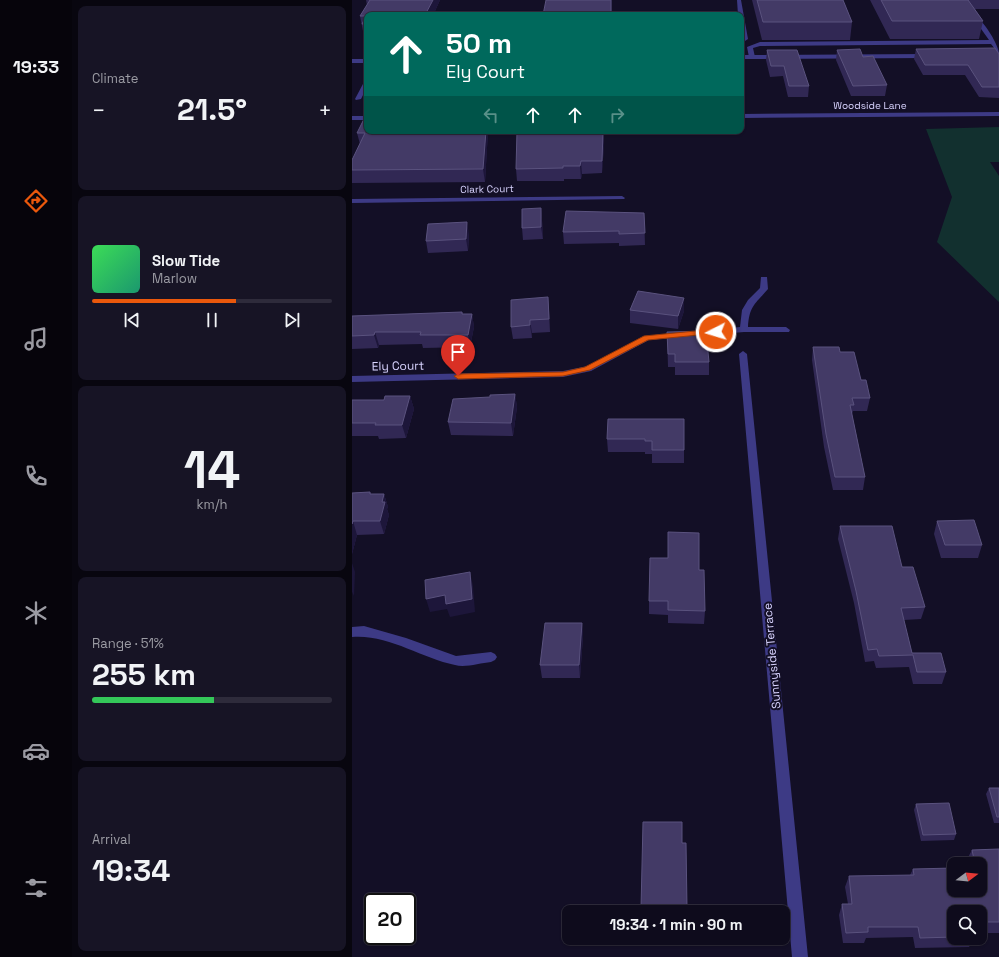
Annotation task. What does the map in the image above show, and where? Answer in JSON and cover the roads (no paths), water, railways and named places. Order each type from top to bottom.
[{"type":"street","points":[[739,0],[741,12]]},
{"type":"street","points":[[977,19],[999,52]]},
{"type":"street","points":[[752,57],[750,47],[760,44],[993,42]]},
{"type":"street","points":[[991,55],[999,55]]},
{"type":"street","points":[[744,57],[935,56]]},
{"type":"street","points":[[352,61],[364,61]]},
{"type":"street","points":[[358,99],[364,88]]},
{"type":"street","name":"Woodside Lane","points":[[744,116],[999,114]]},
{"type":"street","points":[[352,118],[364,118]]},
{"type":"street","name":"Clark Court","points":[[352,201],[622,198]]},
{"type":"street","points":[[744,329],[744,314],[749,302],[764,289],[764,279]]},
{"type":"street","name":"Ely Court","points":[[352,379],[563,374],[588,368],[647,338],[744,329],[786,330]]},
{"type":"street","name":"Sunnyside Terrace","points":[[743,354],[800,957]]},
{"type":"street","points":[[352,632],[364,631],[406,643],[456,662],[491,657]]}]
